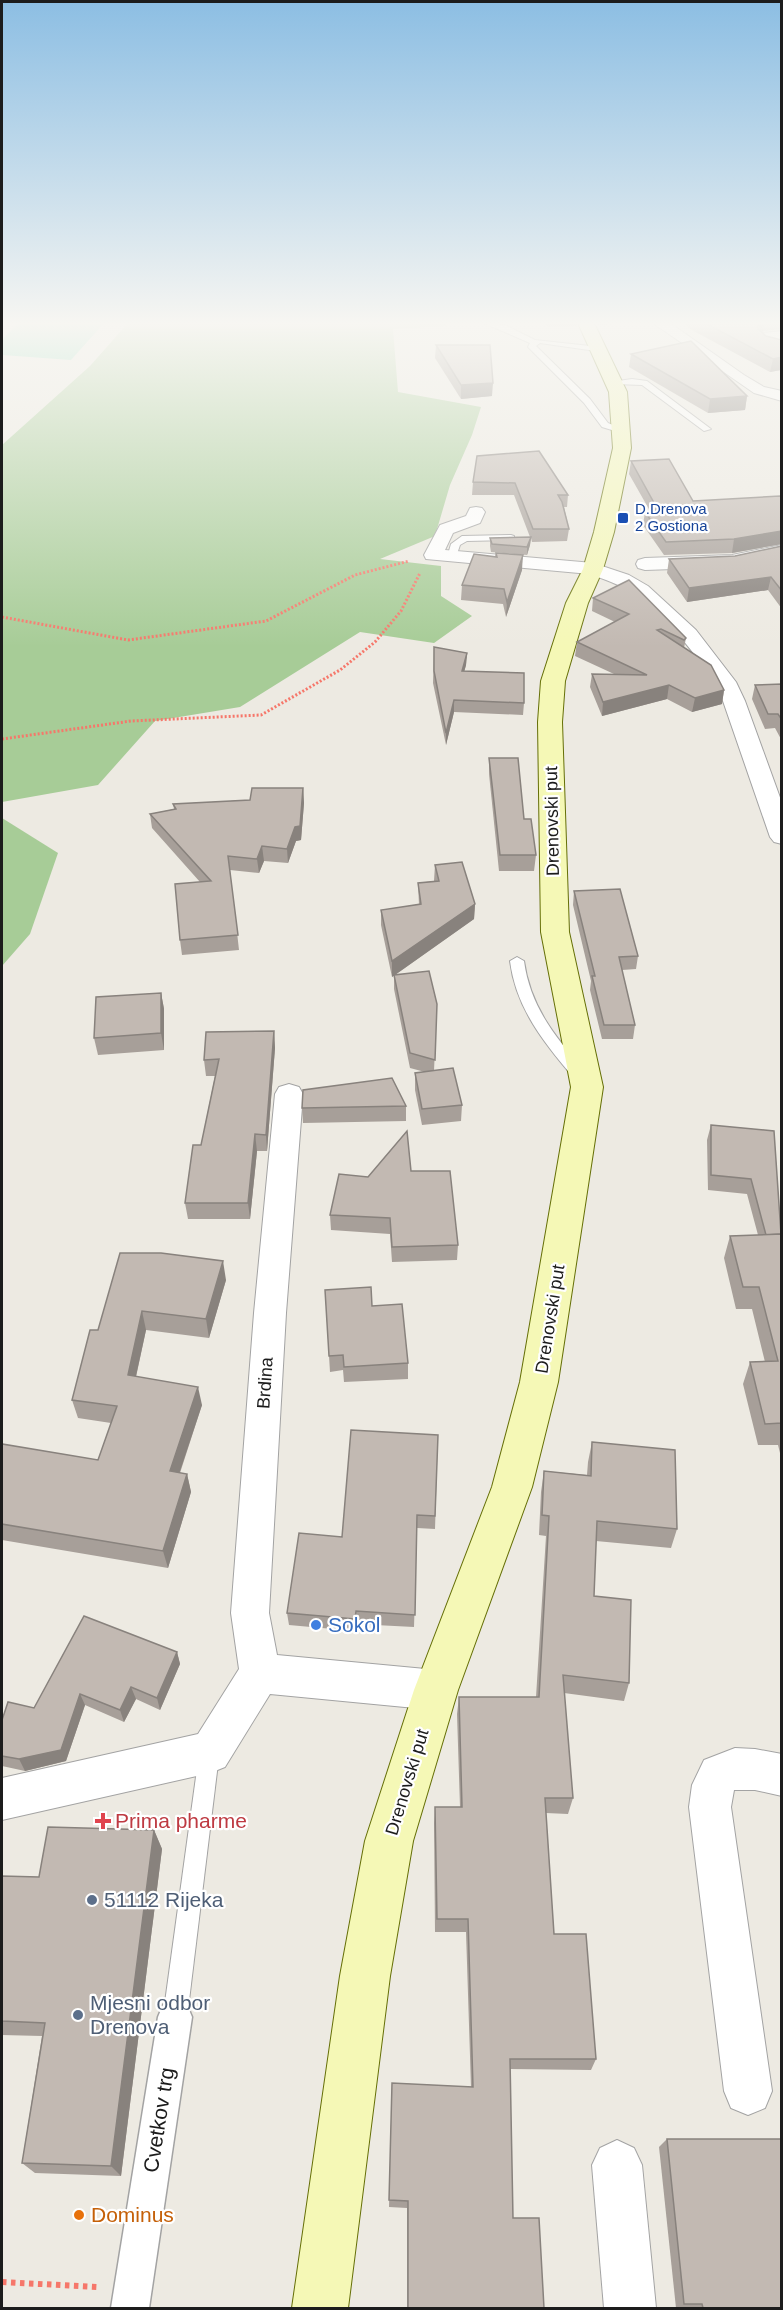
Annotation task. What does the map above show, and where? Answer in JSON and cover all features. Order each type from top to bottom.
[{"type":"main road","name":"Drenovski put","points":[[320,2308],[365,1976],[389,1842],[436,1690],[512,1487],[539,1382],[587,1087],[555,932],[550,722],[553,681],[577,603],[592,569],[604,532],[622,448],[622,432]]},
{"type":"street","points":[[476,512],[474,519],[446,529],[428,556],[592,569],[622,579],[641,590],[689,634],[710,661],[734,701],[782,837]]},
{"type":"street","points":[[645,564],[732,561],[782,550]]},
{"type":"street","name":"Brdina","points":[[260,1672],[250,1613],[270,1313],[289,1094]]},
{"type":"street","points":[[2,1799],[210,1752],[260,1672],[436,1690]]},
{"type":"street","points":[[748,2091],[710,1807],[714,1780],[727,1770],[754,1769],[782,1775]]},
{"type":"street","name":"Cvetkov trg","points":[[131,2299],[175,2017]]},
{"type":"street","points":[[617,2165],[630,2308]]},
{"type":"lane","points":[[452,558],[456,544],[465,538],[511,538]]},
{"type":"lane","points":[[517,961],[517,974],[525,1000],[554,1046],[585,1081]]},
{"type":"lane","name":"Cvetkov trg","points":[[175,2017],[210,1752]]},
{"type":"path","points":[[2,617],[128,640],[266,621],[355,575],[428,556]]},
{"type":"path","points":[[2,739],[131,720],[261,715],[340,670],[375,642],[400,610],[428,556]]},
{"type":"path","points":[[2,2282],[131,2299]]},
{"type":"green space","points":[[18,431],[473,431],[450,485],[435,536],[380,559],[441,566],[441,596],[472,616],[434,643],[360,632],[240,707],[155,721],[98,785],[2,802],[2,445]]},
{"type":"green space","points":[[2,818],[58,853],[30,934],[2,966]]},
{"type":"building","points":[[539,451],[568,495],[558,495],[569,529],[533,529],[515,483],[473,482],[477,456]]},
{"type":"building","points":[[669,459],[693,501],[780,496],[782,498],[782,531],[734,539],[666,542],[645,512],[658,510],[631,461]]},
{"type":"building","points":[[531,537],[527,547],[492,544],[490,538]]},
{"type":"building","points":[[782,546],[782,591],[771,577],[689,588],[669,559],[735,556]]},
{"type":"building","points":[[496,553],[523,555],[507,602],[504,589],[462,585],[474,554],[497,557]]},
{"type":"building","points":[[629,580],[686,638],[684,640],[661,629],[657,630],[711,665],[724,690],[695,698],[669,685],[603,702],[592,674],[647,675],[577,642],[629,614],[593,598]]},
{"type":"building","points":[[434,647],[467,653],[462,671],[524,673],[524,703],[454,700],[446,733],[434,671]]},
{"type":"building","points":[[782,684],[782,720],[778,714],[768,714],[755,685]]},
{"type":"building","points":[[489,758],[518,758],[524,819],[531,819],[536,855],[500,855]]},
{"type":"building","points":[[252,788],[303,788],[300,826],[295,827],[287,849],[262,846],[257,859],[228,856],[238,935],[180,940],[175,884],[211,881],[150,814],[176,809],[173,804],[250,800]]},
{"type":"building","points":[[462,862],[475,904],[392,961],[381,910],[421,904],[418,883],[439,881],[435,865]]},
{"type":"building","points":[[620,889],[638,956],[619,957],[635,1025],[604,1025],[592,976],[595,976],[574,891]]},
{"type":"building","points":[[429,971],[437,1004],[435,1060],[410,1053],[394,975]]},
{"type":"building","points":[[161,993],[161,1033],[94,1038],[96,997]]},
{"type":"building","points":[[274,1031],[266,1135],[255,1134],[248,1203],[185,1203],[193,1145],[201,1145],[219,1059],[204,1060],[206,1032]]},
{"type":"building","points":[[453,1068],[462,1105],[422,1109],[415,1073]]},
{"type":"building","points":[[392,1078],[406,1106],[302,1108],[303,1090]]},
{"type":"building","points":[[711,1125],[774,1131],[781,1234],[766,1235],[751,1179],[711,1175]]},
{"type":"building","points":[[407,1131],[411,1171],[450,1171],[458,1245],[392,1247],[390,1218],[330,1215],[339,1174],[368,1177]]},
{"type":"building","points":[[782,1234],[782,1423],[765,1424],[750,1362],[778,1361],[759,1287],[743,1287],[730,1236]]},
{"type":"building","points":[[120,1253],[161,1253],[223,1261],[206,1319],[142,1311],[128,1375],[198,1387],[170,1471],[187,1474],[163,1551],[2,1524],[2,1444],[98,1460],[117,1406],[72,1400],[90,1330],[98,1330]]},
{"type":"building","points":[[371,1287],[372,1306],[402,1304],[408,1363],[344,1367],[343,1355],[329,1356],[325,1290]]},
{"type":"building","points":[[351,1430],[438,1435],[435,1516],[417,1515],[415,1615],[356,1611],[355,1619],[287,1613],[299,1533],[342,1537]]},
{"type":"building","points":[[592,1442],[675,1450],[677,1529],[597,1521],[594,1596],[631,1600],[629,1683],[563,1675],[573,1798],[545,1798],[554,1934],[586,1934],[596,2059],[510,2059],[513,2218],[539,2218],[544,2308],[408,2308],[408,2201],[389,2200],[392,2083],[473,2087],[468,1919],[437,1919],[435,1807],[462,1807],[459,1697],[539,1697],[549,1516],[542,1515],[544,1471],[591,1476]]},
{"type":"building","points":[[84,1616],[177,1652],[157,1698],[131,1687],[120,1710],[80,1694],[61,1750],[19,1759],[2,1756],[2,1720],[8,1702],[34,1708]]},
{"type":"building","points":[[48,1827],[154,1830],[111,2166],[22,2163],[45,2023],[2,2021],[2,1876],[39,1877]]},
{"type":"building","points":[[667,2139],[782,2139],[782,2308],[703,2308],[702,2304],[684,2304]]},
{"type":"place","name":"D.Drenova 2 Gostiona","points":[[623,518]]},
{"type":"place","name":"Sokol","points":[[316,1625]]},
{"type":"place","name":"Prima pharme","points":[[103,1821]]},
{"type":"place","name":"51112 Rijeka","points":[[92,1900]]},
{"type":"place","name":"Mjesni odbor Drenova","points":[[78,2015]]},
{"type":"place","name":"Dominus","points":[[79,2215]]}]
